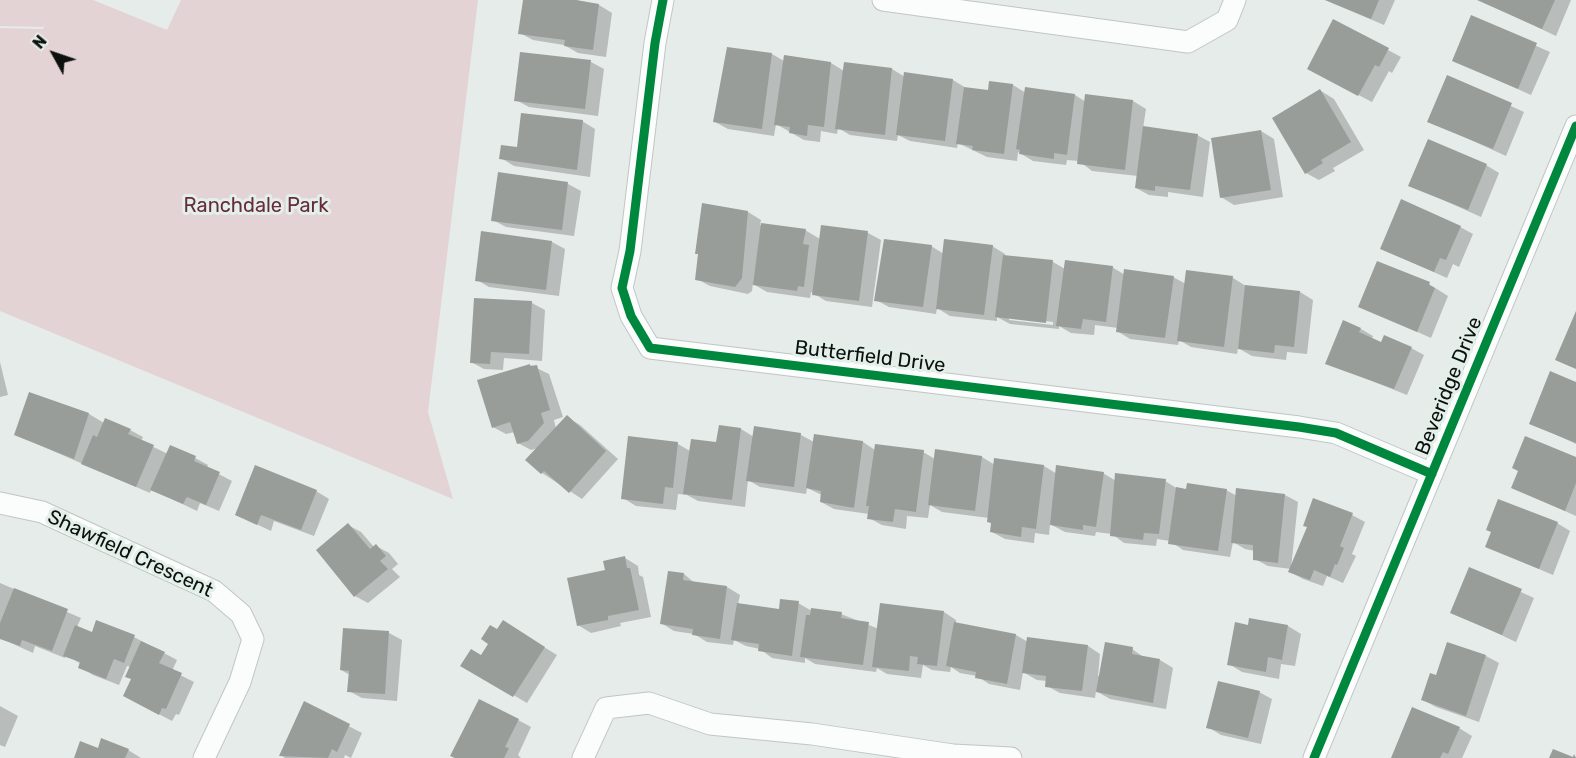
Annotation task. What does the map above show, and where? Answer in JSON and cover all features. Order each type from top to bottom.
[{"type":"street","name":"Butterfield Drive","points":[[663,0],[655,44],[630,251],[622,288],[631,316],[650,348],[1299,427],[1336,433],[1432,474]]},
{"type":"street","points":[[883,0],[1188,42],[1227,20],[1235,0]]},
{"type":"street","name":"Beveridge Drive","points":[[1314,758],[1576,126]]},
{"type":"street","name":"Shawfield Crescent","points":[[0,503],[42,512],[214,591],[241,614],[253,639],[240,682],[204,758]]},
{"type":"street","points":[[583,758],[606,708],[649,703],[710,724],[812,734],[953,756],[1011,758]]},
{"type":"green space","name":"Ranchdale Park","points":[[0,0],[93,0],[167,30],[181,0],[478,0],[428,412],[453,499],[0,311],[0,28],[43,29],[45,24],[43,27],[0,26]]},
{"type":"building","points":[[523,0],[576,0],[599,4],[593,50],[564,46],[565,40],[518,34]]},
{"type":"building","points":[[1325,0],[1379,0],[1371,19]]},
{"type":"building","points":[[1477,0],[1555,0],[1542,29]]},
{"type":"building","points":[[1471,15],[1537,43],[1518,89],[1452,61]]},
{"type":"building","points":[[1333,19],[1389,48],[1379,67],[1375,65],[1358,96],[1307,69]]},
{"type":"building","points":[[727,47],[772,53],[762,129],[713,122]]},
{"type":"building","points":[[520,52],[591,60],[585,109],[514,101]]},
{"type":"building","points":[[784,55],[831,62],[824,127],[808,125],[807,136],[789,133],[790,127],[774,125]]},
{"type":"building","points":[[844,62],[892,68],[885,135],[835,129]]},
{"type":"building","points":[[904,72],[953,79],[945,141],[896,135]]},
{"type":"building","points":[[1447,75],[1512,103],[1493,149],[1427,122]]},
{"type":"building","points":[[989,81],[1013,84],[1004,154],[972,150],[973,146],[956,144],[964,87],[988,90]]},
{"type":"building","points":[[1025,87],[1075,94],[1067,155],[1054,153],[1054,159],[1019,154],[1020,150],[1016,149]]},
{"type":"building","points":[[1320,89],[1351,142],[1321,160],[1323,163],[1305,174],[1272,118]]},
{"type":"building","points":[[1085,94],[1133,100],[1125,170],[1077,164]]},
{"type":"building","points":[[521,113],[583,120],[577,170],[499,159],[501,145],[517,147]]},
{"type":"building","points":[[1143,126],[1198,134],[1190,190],[1155,186],[1155,191],[1135,188]]},
{"type":"building","points":[[1261,130],[1271,190],[1220,198],[1211,138]]},
{"type":"building","points":[[1428,139],[1487,164],[1468,210],[1408,186]]},
{"type":"building","points":[[498,172],[568,182],[562,230],[491,221]]},
{"type":"building","points":[[1401,199],[1461,226],[1446,260],[1440,258],[1434,272],[1380,249]]},
{"type":"building","points":[[702,203],[748,211],[742,278],[735,287],[695,280],[698,254],[695,254]]},
{"type":"building","points":[[761,223],[806,229],[803,244],[809,245],[804,287],[798,286],[797,291],[753,285]]},
{"type":"building","points":[[821,225],[868,231],[859,301],[812,295]]},
{"type":"building","points":[[481,231],[552,241],[546,290],[475,281]]},
{"type":"building","points":[[884,239],[932,245],[923,307],[874,301]]},
{"type":"building","points":[[944,239],[993,245],[984,315],[936,309]]},
{"type":"building","points":[[1003,255],[1053,260],[1046,323],[995,317]]},
{"type":"building","points":[[1065,260],[1113,266],[1106,322],[1083,319],[1081,329],[1056,326]]},
{"type":"building","points":[[1377,261],[1430,282],[1429,285],[1435,288],[1417,332],[1358,307]]},
{"type":"building","points":[[1124,269],[1174,276],[1165,338],[1116,332]]},
{"type":"building","points":[[1186,270],[1233,276],[1224,347],[1177,341]]},
{"type":"building","points":[[1245,285],[1300,291],[1294,347],[1275,345],[1274,353],[1238,349]]},
{"type":"building","points":[[474,298],[532,301],[529,354],[491,352],[490,364],[470,363]]},
{"type":"building","points":[[1576,311],[1576,369],[1555,360]]},
{"type":"building","points":[[1343,320],[1361,328],[1359,332],[1381,342],[1384,335],[1412,347],[1394,389],[1325,364]]},
{"type":"building","points":[[530,364],[530,366],[537,365],[550,410],[541,413],[544,423],[528,441],[517,444],[510,422],[492,428],[477,380]]},
{"type":"building","points":[[1550,371],[1576,382],[1576,443],[1529,424]]},
{"type":"building","points":[[29,392],[89,413],[74,459],[14,435]]},
{"type":"building","points":[[567,415],[606,451],[569,493],[544,471],[541,474],[525,460]]},
{"type":"building","points":[[105,418],[131,429],[128,434],[154,445],[136,487],[81,464],[93,435],[97,437]]},
{"type":"building","points":[[719,425],[741,428],[732,500],[683,494],[691,439],[716,442]]},
{"type":"building","points":[[754,426],[801,433],[794,487],[746,481]]},
{"type":"building","points":[[814,434],[863,441],[854,508],[820,502],[821,491],[806,488]]},
{"type":"building","points":[[628,436],[678,442],[673,488],[665,487],[663,504],[621,499]]},
{"type":"building","points":[[1525,436],[1576,457],[1576,483],[1565,511],[1511,488],[1518,471],[1512,468]]},
{"type":"building","points":[[875,444],[924,450],[916,512],[895,509],[893,522],[867,519],[869,506],[866,506]]},
{"type":"building","points":[[170,445],[196,456],[194,461],[220,472],[206,505],[187,497],[183,504],[150,490]]},
{"type":"building","points":[[935,449],[982,456],[975,511],[928,505]]},
{"type":"building","points":[[994,458],[1044,465],[1036,529],[1022,527],[1021,537],[990,532],[991,523],[987,522]]},
{"type":"building","points":[[255,465],[317,490],[301,530],[261,515],[257,525],[235,515]]},
{"type":"building","points":[[1056,465],[1104,472],[1096,527],[1083,525],[1083,530],[1050,525]]},
{"type":"building","points":[[1115,473],[1166,479],[1159,534],[1144,533],[1143,540],[1110,536]]},
{"type":"building","points":[[1187,483],[1227,489],[1218,551],[1168,544],[1176,487],[1186,489]]},
{"type":"building","points":[[1236,488],[1285,494],[1278,563],[1253,560],[1253,545],[1231,543]]},
{"type":"building","points":[[1313,498],[1353,513],[1340,546],[1344,548],[1330,577],[1314,570],[1310,580],[1288,572],[1307,527],[1303,526]]},
{"type":"building","points":[[1498,499],[1558,522],[1539,569],[1485,547],[1491,532],[1486,530]]},
{"type":"building","points":[[348,523],[370,549],[376,544],[386,556],[380,561],[388,569],[354,597],[316,550]]},
{"type":"building","points":[[625,556],[627,568],[630,568],[639,610],[608,616],[608,620],[577,626],[567,578],[605,570],[603,561]]},
{"type":"building","points":[[1469,567],[1522,589],[1502,635],[1450,613]]},
{"type":"building","points":[[668,571],[684,573],[683,580],[727,586],[720,639],[692,635],[693,629],[660,624]]},
{"type":"building","points":[[14,588],[68,609],[52,651],[22,640],[20,646],[0,639],[0,623]]},
{"type":"building","points":[[780,599],[799,601],[792,656],[758,651],[759,644],[731,640],[737,603],[779,609]]},
{"type":"building","points":[[880,603],[944,611],[937,666],[917,664],[918,657],[910,656],[909,671],[872,667]]},
{"type":"building","points":[[811,608],[842,612],[841,618],[869,622],[863,665],[800,657],[806,615],[810,615]]},
{"type":"building","points":[[1249,618],[1288,625],[1282,660],[1268,657],[1266,672],[1227,665],[1235,622],[1248,625]]},
{"type":"building","points":[[96,620],[135,635],[124,663],[114,659],[106,679],[78,668],[80,662],[63,656],[75,625],[92,632]]},
{"type":"building","points":[[503,620],[545,647],[513,697],[460,666],[471,649],[481,655],[488,644],[481,639],[490,625],[497,629]]},
{"type":"building","points":[[954,622],[1016,634],[1007,684],[975,678],[976,672],[946,666]]},
{"type":"building","points":[[343,628],[389,631],[385,694],[347,692],[349,671],[340,670]]},
{"type":"building","points":[[1027,637],[1088,645],[1082,691],[1045,687],[1046,676],[1022,673]]},
{"type":"building","points":[[141,641],[165,652],[159,663],[182,673],[166,709],[162,708],[159,715],[123,696],[131,679],[125,677]]},
{"type":"building","points":[[1105,642],[1133,647],[1132,654],[1160,659],[1153,703],[1096,692]]},
{"type":"building","points":[[1447,642],[1486,655],[1466,716],[1421,700],[1430,673],[1436,675]]},
{"type":"building","points":[[1218,681],[1260,691],[1248,738],[1206,728]]},
{"type":"building","points":[[479,699],[519,719],[505,747],[509,748],[504,758],[455,758],[450,756]]},
{"type":"building","points":[[304,701],[350,724],[337,752],[332,749],[328,758],[279,756]]},
{"type":"building","points":[[1412,707],[1460,727],[1448,754],[1443,752],[1440,758],[1391,758]]},
{"type":"building","points":[[101,738],[129,749],[125,758],[74,758],[80,741],[98,748]]},
{"type":"building","points":[[1553,749],[1573,757],[1574,754],[1576,758],[1549,758]]},
{"type":"cycle path","points":[[663,0],[655,43],[630,251],[622,288],[631,316],[650,348],[1299,427],[1336,433],[1432,474]]},
{"type":"cycle path","points":[[1314,758],[1576,126]]}]
